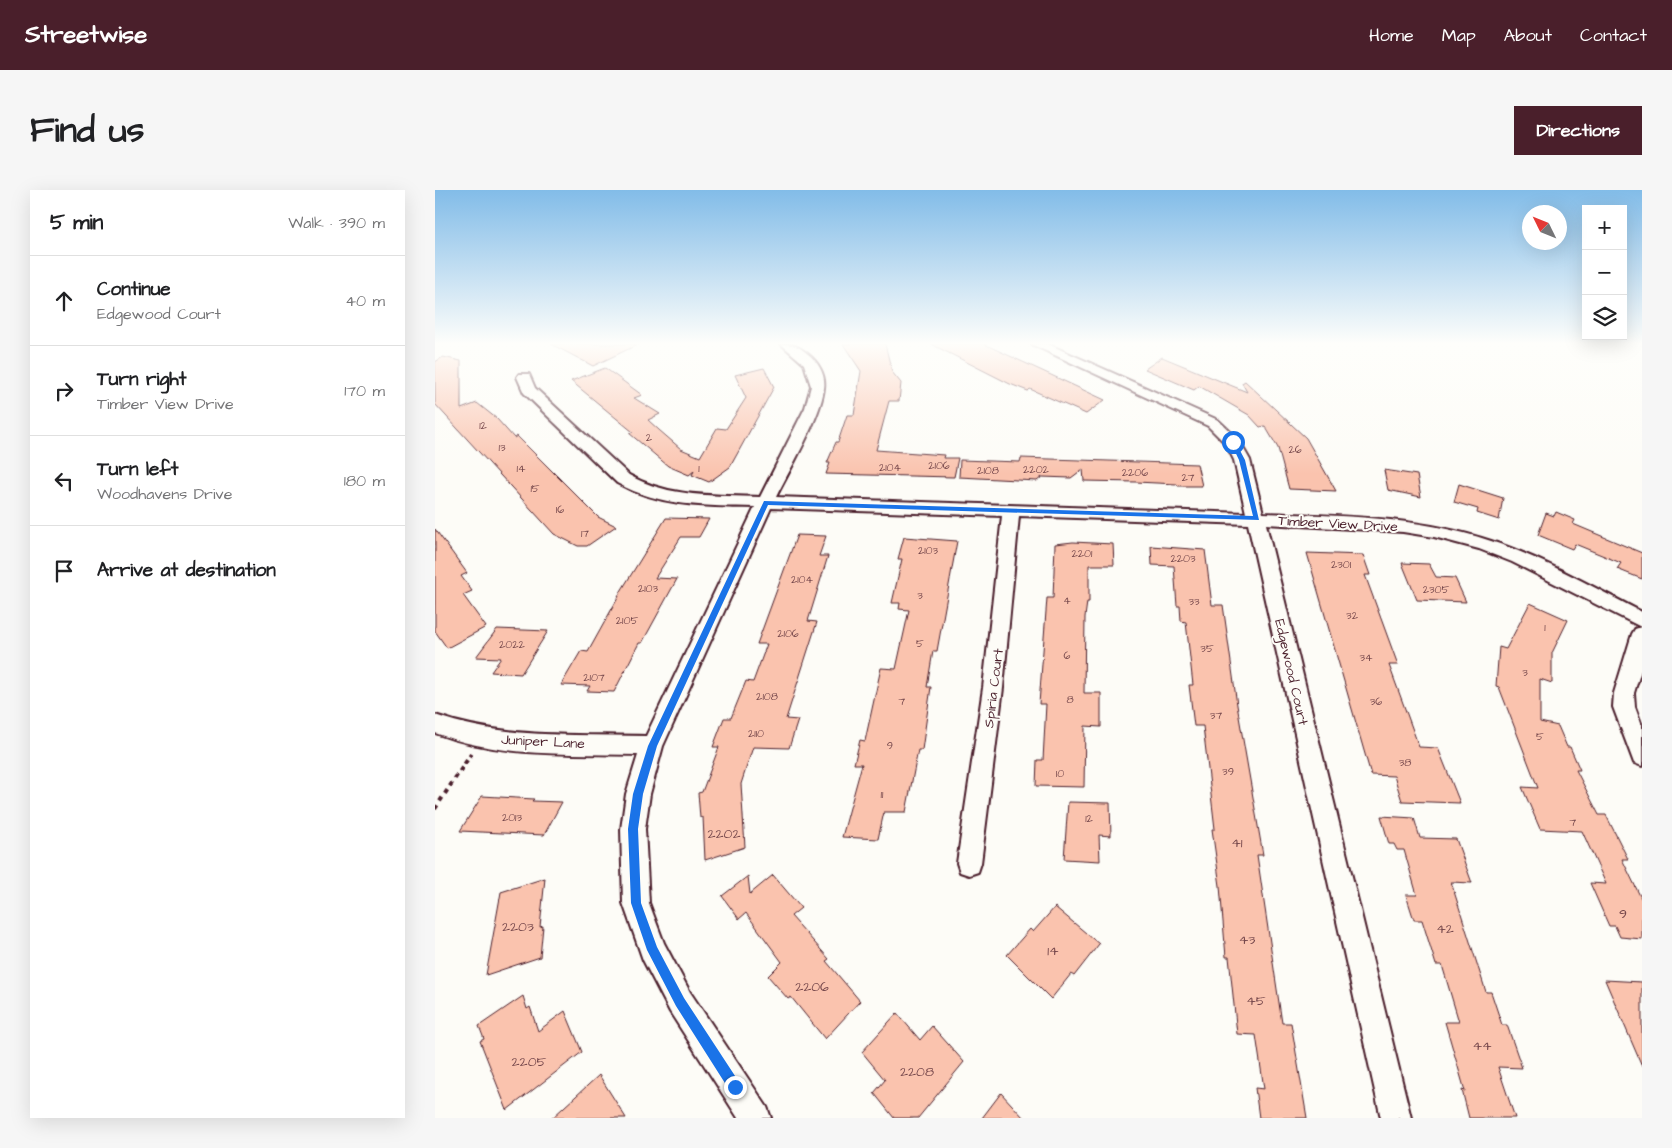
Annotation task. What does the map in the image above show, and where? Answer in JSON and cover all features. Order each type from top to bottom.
[{"type":"street","name":"Timber View Drive","points":[[528,387],[623,479],[641,490],[663,496],[695,500],[1011,512],[1377,523],[1434,531],[1462,538],[1518,558],[1642,620]]},
{"type":"street","points":[[756,1118],[680,1002],[653,950],[636,903],[633,829],[638,794],[652,746],[812,408],[818,387]]},
{"type":"street","name":"Edgewood Court","points":[[1133,387],[1213,423],[1233,442],[1242,460],[1396,1118]]},
{"type":"street","name":"Spiria Court","points":[[969,863],[1001,620],[1011,512]]},
{"type":"street","points":[[1642,634],[1635,649],[1624,693],[1624,707],[1642,756]]},
{"type":"street","name":"Juniper Lane","points":[[435,724],[446,730],[482,737],[528,742],[652,746]]},
{"type":"path","points":[[435,809],[482,737]]},
{"type":"building","points":[[435,387],[461,387],[461,409],[477,403],[497,419],[514,438],[517,436],[598,517],[616,526],[587,546],[578,546],[554,534],[435,404]]},
{"type":"building","points":[[579,387],[631,387],[642,395],[634,398],[660,414],[648,420],[681,449],[700,457],[717,428],[726,429],[746,398],[741,387],[774,387],[730,467],[709,482],[692,475],[694,471],[689,475],[668,466],[629,433],[633,432]]},
{"type":"building","points":[[858,387],[901,387],[899,401],[889,401],[876,450],[944,455],[943,458],[958,458],[954,477],[826,474],[830,463],[827,463],[836,442],[838,442],[847,415],[854,415]]},
{"type":"building","points":[[1019,387],[1078,387],[1105,400],[1086,414],[1030,389],[1028,391]]},
{"type":"building","points":[[1201,387],[1236,387],[1247,392],[1244,387],[1252,387],[1306,438],[1336,491],[1289,489],[1278,448],[1265,426],[1260,427],[1249,415]]},
{"type":"building","points":[[1021,458],[1197,464],[1202,486],[1084,481],[1083,469],[1071,478],[1042,477],[1037,481],[959,477],[960,460],[1020,462]]},
{"type":"building","points":[[1384,470],[1417,475],[1421,497],[1388,490]]},
{"type":"building","points":[[1459,484],[1503,498],[1499,520],[1477,513],[1478,509],[1454,502]]},
{"type":"building","points":[[1556,512],[1575,520],[1573,524],[1642,553],[1642,579],[1617,569],[1621,563],[1575,544],[1572,549],[1538,535],[1546,513],[1554,516]]},
{"type":"building","points":[[666,518],[709,519],[699,537],[681,537],[655,578],[677,579],[642,643],[639,643],[614,692],[587,691],[590,686],[561,685],[581,651],[588,652],[618,596]]},
{"type":"building","points":[[435,529],[467,573],[461,576],[472,591],[463,595],[486,627],[447,648],[435,631]]},
{"type":"building","points":[[797,535],[826,536],[819,556],[828,556],[808,621],[817,622],[786,719],[798,720],[789,748],[753,747],[741,784],[745,847],[705,860],[703,817],[700,818],[698,793],[702,792],[719,747],[713,747],[724,718],[731,718],[746,681],[753,682],[767,644],[757,644]]},
{"type":"building","points":[[904,537],[957,541],[937,651],[933,651],[927,687],[931,687],[922,750],[918,750],[906,812],[884,812],[878,839],[842,837],[862,764],[854,764],[860,740],[865,741],[881,668],[896,669],[909,610],[899,609],[900,603],[892,603],[902,559],[898,559]]},
{"type":"building","points":[[1073,542],[1113,544],[1114,565],[1089,565],[1089,602],[1087,602],[1085,617],[1084,693],[1101,693],[1101,727],[1085,726],[1084,787],[1036,786],[1037,760],[1043,760],[1046,704],[1039,704],[1047,598],[1053,598],[1055,544]]},
{"type":"building","points":[[1151,546],[1205,550],[1212,605],[1223,605],[1237,705],[1263,855],[1257,855],[1282,1023],[1291,1023],[1307,1118],[1259,1118],[1255,1088],[1264,1089],[1256,1035],[1237,1034],[1229,957],[1226,957],[1220,886],[1212,829],[1215,829],[1203,726],[1194,726],[1189,685],[1193,685],[1186,622],[1181,621],[1180,606],[1177,606],[1174,566],[1152,565]]},
{"type":"building","points":[[1307,553],[1363,555],[1370,575],[1365,575],[1398,665],[1389,665],[1419,747],[1438,748],[1460,803],[1402,801],[1394,776],[1371,775]]},
{"type":"building","points":[[1402,563],[1429,564],[1436,577],[1455,578],[1466,602],[1417,600]]},
{"type":"building","points":[[1530,603],[1568,620],[1552,653],[1552,683],[1540,679],[1540,722],[1558,726],[1567,747],[1570,747],[1580,770],[1576,770],[1599,815],[1606,815],[1628,859],[1622,859],[1642,900],[1642,939],[1620,937],[1615,926],[1609,926],[1590,883],[1606,884],[1582,831],[1540,829],[1522,787],[1538,788],[1499,687],[1496,686],[1499,647],[1506,649]]},
{"type":"building","points":[[497,629],[548,631],[521,674],[491,672],[501,658],[476,657]]},
{"type":"building","points":[[482,796],[562,802],[544,835],[460,831]]},
{"type":"building","points":[[1068,802],[1110,803],[1111,836],[1099,835],[1100,861],[1064,859]]},
{"type":"building","points":[[1381,816],[1414,818],[1420,838],[1456,839],[1472,883],[1451,882],[1486,992],[1491,992],[1502,1025],[1507,1025],[1522,1068],[1498,1067],[1515,1118],[1469,1118],[1462,1090],[1465,1091],[1445,1022],[1459,1022],[1442,965],[1436,965],[1422,920],[1414,920],[1406,895],[1417,895],[1404,850],[1397,850],[1394,844],[1389,844]]},
{"type":"building","points":[[773,875],[801,908],[791,916],[829,959],[826,961],[860,1001],[825,1039],[791,997],[788,999],[768,976],[782,962],[746,913],[739,919],[722,896],[748,876],[750,894]]},
{"type":"building","points":[[545,878],[540,927],[543,926],[540,957],[486,975],[501,892]]},
{"type":"building","points":[[1055,907],[1099,944],[1074,976],[1071,974],[1051,999],[1007,955],[1030,929],[1033,932]]},
{"type":"building","points":[[1605,980],[1642,982],[1642,1066]]},
{"type":"building","points":[[523,996],[527,1009],[530,1007],[538,1031],[565,1011],[582,1052],[507,1110],[480,1041],[484,1039],[479,1026]]},
{"type":"building","points":[[897,1013],[920,1040],[932,1026],[964,1062],[918,1118],[894,1118],[874,1093],[885,1080],[862,1052]]},
{"type":"building","points":[[599,1075],[626,1118],[552,1118]]},
{"type":"building","points":[[1001,1093],[1024,1118],[982,1118]]},
{"type":"route","points":[[735,1087],[680,1002],[653,950],[636,903],[633,829],[638,794],[652,746],[766,502],[953,508],[1011,512],[1257,519],[1242,460],[1233,442]]}]
